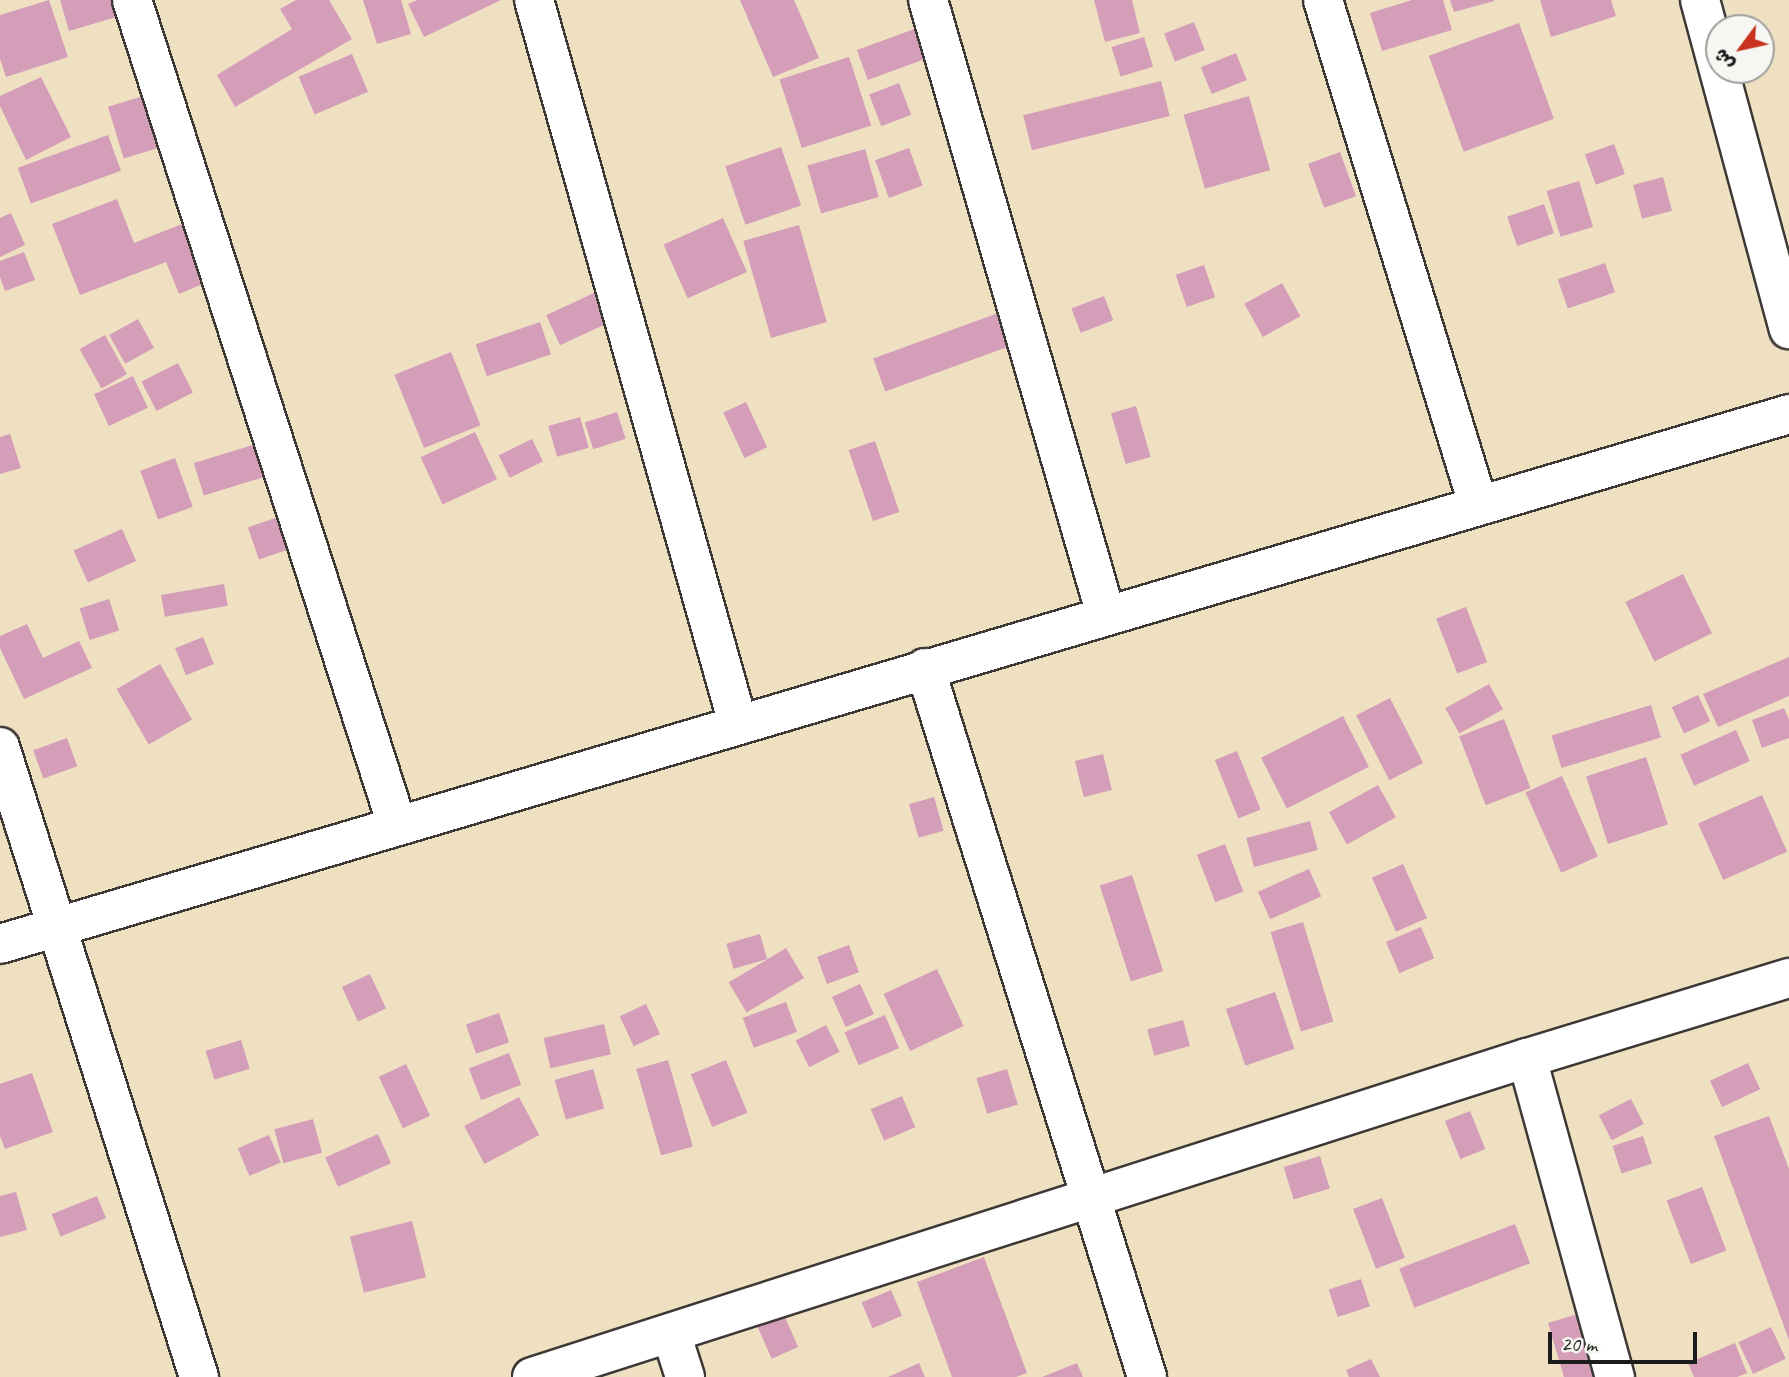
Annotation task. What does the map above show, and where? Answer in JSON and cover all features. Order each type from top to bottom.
[{"type":"street","points":[[132,0],[397,825]]},
{"type":"street","points":[[534,0],[738,724]]},
{"type":"street","points":[[928,0],[1107,615]]},
{"type":"street","points":[[1323,0],[1478,504]]},
{"type":"street","points":[[1700,0],[1789,329]]},
{"type":"street","points":[[0,944],[1789,414]]},
{"type":"street","points":[[925,668],[1147,1377]]},
{"type":"street","points":[[0,747],[198,1377]]},
{"type":"street","points":[[533,1377],[1092,1200],[1527,1058],[1789,978]]},
{"type":"street","points":[[1527,1058],[1615,1377]]},
{"type":"street","points":[[671,1333],[685,1377]]},
{"type":"building","points":[[49,0],[68,57],[6,77],[0,59],[0,15]]},
{"type":"building","points":[[60,0],[118,0],[123,15],[69,31]]},
{"type":"building","points":[[296,0],[329,0],[352,39],[235,107],[217,75],[292,29],[280,9]]},
{"type":"building","points":[[363,0],[401,0],[411,34],[377,44]]},
{"type":"building","points":[[417,0],[501,0],[424,37],[408,4]]},
{"type":"building","points":[[740,0],[794,0],[819,58],[773,77]]},
{"type":"building","points":[[1094,0],[1132,0],[1140,33],[1105,42]]},
{"type":"building","points":[[1412,0],[1443,0],[1452,30],[1382,51],[1370,13]]},
{"type":"building","points":[[1450,0],[1494,0],[1494,1],[1454,12]]},
{"type":"building","points":[[1540,0],[1611,0],[1616,16],[1551,37]]},
{"type":"building","points":[[1194,22],[1205,50],[1175,61],[1164,33]]},
{"type":"building","points":[[1519,23],[1554,119],[1464,152],[1429,56]]},
{"type":"building","points":[[917,28],[928,58],[868,80],[857,50]]},
{"type":"building","points":[[1144,37],[1153,67],[1121,77],[1111,47]]},
{"type":"building","points":[[1236,53],[1247,80],[1212,94],[1201,67]]},
{"type":"building","points":[[352,54],[368,92],[315,114],[299,77]]},
{"type":"building","points":[[849,57],[871,125],[802,148],[780,80]]},
{"type":"building","points":[[41,77],[71,137],[26,160],[0,106],[0,96]]},
{"type":"building","points":[[1161,81],[1170,116],[1032,150],[1023,115]]},
{"type":"building","points":[[899,83],[911,115],[881,126],[869,94]]},
{"type":"building","points":[[150,94],[166,146],[124,159],[108,107]]},
{"type":"building","points":[[1249,96],[1270,170],[1205,189],[1184,115]]},
{"type":"building","points":[[108,135],[121,171],[31,204],[18,168]]},
{"type":"building","points":[[1614,144],[1625,174],[1596,185],[1585,155]]},
{"type":"building","points":[[781,147],[801,206],[745,225],[725,166]]},
{"type":"building","points":[[909,148],[923,186],[889,198],[875,160]]},
{"type":"building","points":[[865,149],[879,197],[821,214],[807,166]]},
{"type":"building","points":[[1340,152],[1356,196],[1324,208],[1308,164]]},
{"type":"building","points":[[1663,177],[1672,211],[1642,219],[1633,185]]},
{"type":"building","points":[[1579,181],[1593,227],[1561,237],[1546,191]]},
{"type":"building","points":[[117,199],[134,243],[187,222],[210,281],[179,294],[166,262],[80,295],[52,224]]},
{"type":"building","points":[[1544,204],[1554,233],[1517,246],[1507,217]]},
{"type":"building","points":[[11,213],[25,245],[0,257],[0,218]]},
{"type":"building","points":[[723,218],[747,272],[688,298],[664,244]]},
{"type":"building","points":[[799,225],[827,322],[771,338],[743,241]]},
{"type":"building","points":[[24,252],[35,280],[5,291],[0,277],[0,261]]},
{"type":"building","points":[[1605,263],[1615,292],[1568,309],[1558,279]]},
{"type":"building","points":[[1204,265],[1215,297],[1187,307],[1176,275]]},
{"type":"building","points":[[1282,283],[1300,316],[1263,337],[1244,304]]},
{"type":"building","points":[[596,292],[610,322],[560,345],[546,315]]},
{"type":"building","points":[[1104,296],[1113,320],[1081,333],[1071,309]]},
{"type":"building","points":[[1001,312],[1013,345],[885,391],[873,359]]},
{"type":"building","points":[[138,319],[154,348],[125,364],[109,335]]},
{"type":"building","points":[[540,322],[551,354],[487,376],[476,344]]},
{"type":"building","points":[[105,335],[127,374],[101,388],[80,349]]},
{"type":"building","points":[[451,352],[481,425],[424,448],[394,375]]},
{"type":"building","points":[[178,363],[193,392],[156,411],[141,382]]},
{"type":"building","points":[[133,376],[148,408],[109,426],[94,394]]},
{"type":"building","points":[[746,402],[767,447],[744,458],[723,413]]},
{"type":"building","points":[[1136,406],[1151,457],[1126,464],[1111,413]]},
{"type":"building","points":[[617,412],[626,439],[593,449],[585,423]]},
{"type":"building","points":[[580,417],[589,448],[557,457],[548,426]]},
{"type":"building","points":[[475,432],[497,479],[443,504],[421,457]]},
{"type":"building","points":[[10,434],[21,468],[0,474],[0,437]]},
{"type":"building","points":[[532,439],[543,461],[510,478],[499,455]]},
{"type":"building","points":[[875,441],[899,512],[873,521],[849,450]]},
{"type":"building","points":[[256,444],[266,477],[204,496],[194,463]]},
{"type":"building","points":[[175,458],[193,507],[158,520],[140,471]]},
{"type":"building","points":[[281,516],[292,548],[259,560],[248,527]]},
{"type":"building","points":[[122,529],[136,561],[88,583],[74,551]]},
{"type":"building","points":[[1683,574],[1712,633],[1654,661],[1625,602]]},
{"type":"building","points":[[224,584],[228,606],[165,617],[161,595]]},
{"type":"building","points":[[109,599],[119,630],[90,640],[80,609]]},
{"type":"building","points":[[1466,607],[1487,662],[1457,674],[1436,618]]},
{"type":"building","points":[[27,624],[43,658],[79,641],[92,668],[24,699],[0,648],[0,636]]},
{"type":"building","points":[[203,637],[214,664],[186,675],[175,648]]},
{"type":"building","points":[[1789,657],[1789,696],[1718,727],[1703,694]]},
{"type":"building","points":[[160,664],[192,719],[149,744],[117,689]]},
{"type":"building","points":[[1489,684],[1503,709],[1459,734],[1445,708]]},
{"type":"building","points":[[1698,695],[1710,721],[1684,734],[1672,707]]},
{"type":"building","points":[[1390,698],[1423,763],[1389,780],[1356,715]]},
{"type":"building","points":[[1651,705],[1661,738],[1561,768],[1552,735]]},
{"type":"building","points":[[1784,708],[1789,720],[1789,738],[1762,748],[1752,720]]},
{"type":"building","points":[[1343,716],[1369,767],[1287,809],[1261,758]]},
{"type":"building","points":[[1504,719],[1531,788],[1486,805],[1459,736]]},
{"type":"building","points":[[1736,730],[1750,761],[1694,786],[1680,755]]},
{"type":"building","points":[[67,738],[77,766],[43,779],[33,750]]},
{"type":"building","points":[[1237,751],[1261,809],[1238,818],[1215,760]]},
{"type":"building","points":[[1103,754],[1112,790],[1084,797],[1075,761]]},
{"type":"building","points":[[1646,757],[1668,825],[1608,844],[1586,776]]},
{"type":"building","points":[[1562,776],[1598,856],[1561,873],[1525,792]]},
{"type":"building","points":[[1378,785],[1396,817],[1347,845],[1329,812]]},
{"type":"building","points":[[1762,795],[1787,852],[1723,880],[1698,823]]},
{"type":"building","points":[[934,797],[944,831],[919,838],[909,804]]},
{"type":"building","points":[[1310,821],[1318,850],[1254,867],[1246,838]]},
{"type":"building","points":[[1225,844],[1243,892],[1215,902],[1197,855]]},
{"type":"building","points":[[1403,864],[1427,918],[1396,932],[1372,878]]},
{"type":"building","points":[[1309,869],[1321,896],[1270,919],[1258,892]]},
{"type":"building","points":[[1132,875],[1163,971],[1131,982],[1100,886]]},
{"type":"building","points":[[1303,922],[1333,1021],[1301,1031],[1270,932]]},
{"type":"building","points":[[1421,927],[1434,958],[1399,973],[1386,942]]},
{"type":"building","points":[[760,934],[767,959],[734,969],[726,944]]},
{"type":"building","points":[[849,945],[859,972],[827,984],[817,957]]},
{"type":"building","points":[[786,948],[804,978],[747,1013],[729,983]]},
{"type":"building","points":[[937,969],[964,1026],[910,1051],[884,994]]},
{"type":"building","points":[[370,974],[386,1008],[358,1022],[342,987]]},
{"type":"building","points":[[860,984],[874,1014],[846,1027],[832,997]]},
{"type":"building","points":[[1275,992],[1295,1049],[1245,1066],[1226,1009]]},
{"type":"building","points":[[786,1002],[797,1032],[754,1048],[743,1018]]},
{"type":"building","points":[[646,1004],[660,1034],[634,1046],[620,1016]]},
{"type":"building","points":[[499,1013],[509,1042],[476,1054],[466,1024]]},
{"type":"building","points":[[885,1015],[899,1048],[859,1065],[844,1032]]},
{"type":"building","points":[[1183,1020],[1190,1046],[1154,1056],[1147,1030]]},
{"type":"building","points":[[604,1024],[611,1054],[551,1068],[544,1038]]},
{"type":"building","points":[[826,1025],[840,1052],[809,1067],[796,1040]]},
{"type":"building","points":[[241,1040],[250,1069],[214,1080],[206,1051]]},
{"type":"building","points":[[509,1053],[521,1085],[481,1100],[469,1068]]},
{"type":"building","points":[[668,1060],[693,1147],[661,1156],[636,1069]]},
{"type":"building","points":[[726,1060],[747,1113],[712,1127],[691,1074]]},
{"type":"building","points":[[1748,1063],[1760,1089],[1722,1107],[1710,1081]]},
{"type":"building","points":[[406,1064],[430,1116],[403,1128],[379,1077]]},
{"type":"building","points":[[593,1069],[604,1108],[566,1119],[555,1080]]},
{"type":"building","points":[[1007,1069],[1018,1104],[987,1114],[976,1078]]},
{"type":"building","points":[[32,1073],[53,1132],[5,1149],[0,1136],[0,1084]]},
{"type":"building","points":[[902,1096],[915,1127],[884,1141],[871,1109]]},
{"type":"building","points":[[519,1097],[539,1135],[484,1164],[464,1126]]},
{"type":"building","points":[[1631,1099],[1644,1124],[1612,1140],[1599,1115]]},
{"type":"building","points":[[1470,1111],[1485,1149],[1460,1159],[1445,1121]]},
{"type":"building","points":[[1769,1116],[1789,1169],[1789,1340],[1714,1136]]},
{"type":"building","points":[[313,1119],[322,1153],[283,1163],[274,1129]]},
{"type":"building","points":[[378,1134],[391,1163],[338,1187],[325,1158]]},
{"type":"building","points":[[269,1135],[281,1163],[249,1176],[238,1148]]},
{"type":"building","points":[[1643,1136],[1652,1164],[1622,1173],[1613,1146]]},
{"type":"building","points":[[1320,1156],[1330,1189],[1294,1200],[1284,1167]]},
{"type":"building","points":[[1702,1187],[1726,1250],[1691,1264],[1667,1201]]},
{"type":"building","points":[[16,1192],[27,1230],[0,1237],[0,1196]]},
{"type":"building","points":[[97,1196],[106,1218],[61,1237],[52,1214]]},
{"type":"building","points":[[1382,1198],[1405,1258],[1376,1269],[1353,1209]]},
{"type":"building","points":[[412,1221],[426,1277],[364,1293],[350,1236]]},
{"type":"building","points":[[1515,1224],[1530,1263],[1414,1308],[1399,1268]]},
{"type":"building","points":[[984,1257],[1027,1373],[1016,1377],[952,1377],[917,1282]]},
{"type":"building","points":[[1361,1279],[1370,1307],[1338,1317],[1329,1290]]},
{"type":"building","points":[[891,1290],[902,1316],[872,1328],[862,1303]]},
{"type":"building","points":[[1584,1312],[1603,1377],[1564,1377],[1548,1323]]},
{"type":"building","points":[[784,1315],[798,1347],[772,1359],[758,1327]]},
{"type":"building","points":[[1771,1327],[1786,1359],[1753,1374],[1738,1342]]},
{"type":"building","points":[[1735,1343],[1747,1373],[1737,1377],[1694,1377],[1688,1363]]},
{"type":"building","points":[[1371,1359],[1380,1377],[1349,1377],[1346,1370]]},
{"type":"building","points":[[919,1363],[925,1377],[888,1377]]},
{"type":"building","points":[[1077,1363],[1083,1377],[1042,1377]]}]
